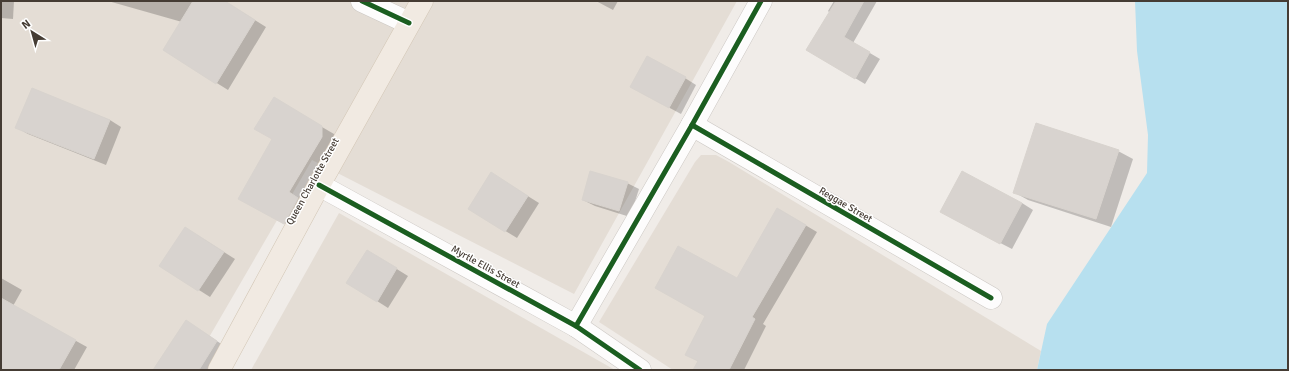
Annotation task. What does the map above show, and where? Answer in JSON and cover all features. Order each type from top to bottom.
[{"type":"main road","name":"Queen Charlotte Street","points":[[219,370],[319,185],[422,1]]},
{"type":"street","points":[[362,1],[409,23]]},
{"type":"street","points":[[576,326],[692,125],[761,1]]},
{"type":"street","name":"Reggae Street","points":[[692,125],[991,298]]},
{"type":"street","name":"Myrtle Ellis Street","points":[[319,185],[576,326],[640,370]]},
{"type":"shaded area","points":[[1,1],[737,1],[574,294],[312,160],[190,370],[1,370]]},
{"type":"shaded area","points":[[701,155],[716,155],[729,162],[1041,351],[1037,370],[673,370],[599,322],[695,162]]},
{"type":"shaded area","points":[[339,213],[615,370],[251,370]]},
{"type":"water","points":[[1135,1],[1288,1],[1288,370],[1037,370],[1047,324],[1147,173],[1148,135],[1137,51]]},
{"type":"building","points":[[193,1],[225,1],[255,20],[216,84],[163,50]]},
{"type":"building","points":[[836,1],[864,1],[844,37],[870,52],[855,79],[806,50]]},
{"type":"building","points":[[647,56],[686,77],[669,108],[630,87]]},
{"type":"building","points":[[32,88],[110,120],[94,159],[15,128]]},
{"type":"building","points":[[274,97],[322,126],[322,137],[289,192],[298,198],[284,224],[238,199],[272,139],[254,129]]},
{"type":"building","points":[[1036,123],[1119,150],[1096,219],[1013,193]]},
{"type":"building","points":[[590,171],[628,182],[619,211],[582,200]]},
{"type":"building","points":[[962,171],[1022,203],[1000,244],[940,212]]},
{"type":"building","points":[[491,172],[528,196],[505,232],[468,209]]},
{"type":"building","points":[[777,208],[806,225],[752,317],[755,319],[729,370],[693,370],[698,361],[685,355],[705,316],[655,288],[678,246],[737,278]]},
{"type":"building","points":[[185,227],[224,252],[198,291],[159,266]]},
{"type":"building","points":[[367,250],[397,268],[377,302],[346,283]]},
{"type":"building","points":[[1,298],[76,340],[59,370],[1,370]]},
{"type":"building","points":[[186,320],[217,341],[199,370],[153,370]]},
{"type":"cycle path","points":[[362,1],[409,23]]},
{"type":"cycle path","points":[[576,326],[692,125],[761,1]]},
{"type":"cycle path","points":[[692,125],[991,298]]},
{"type":"cycle path","points":[[319,185],[576,326],[640,370]]}]
